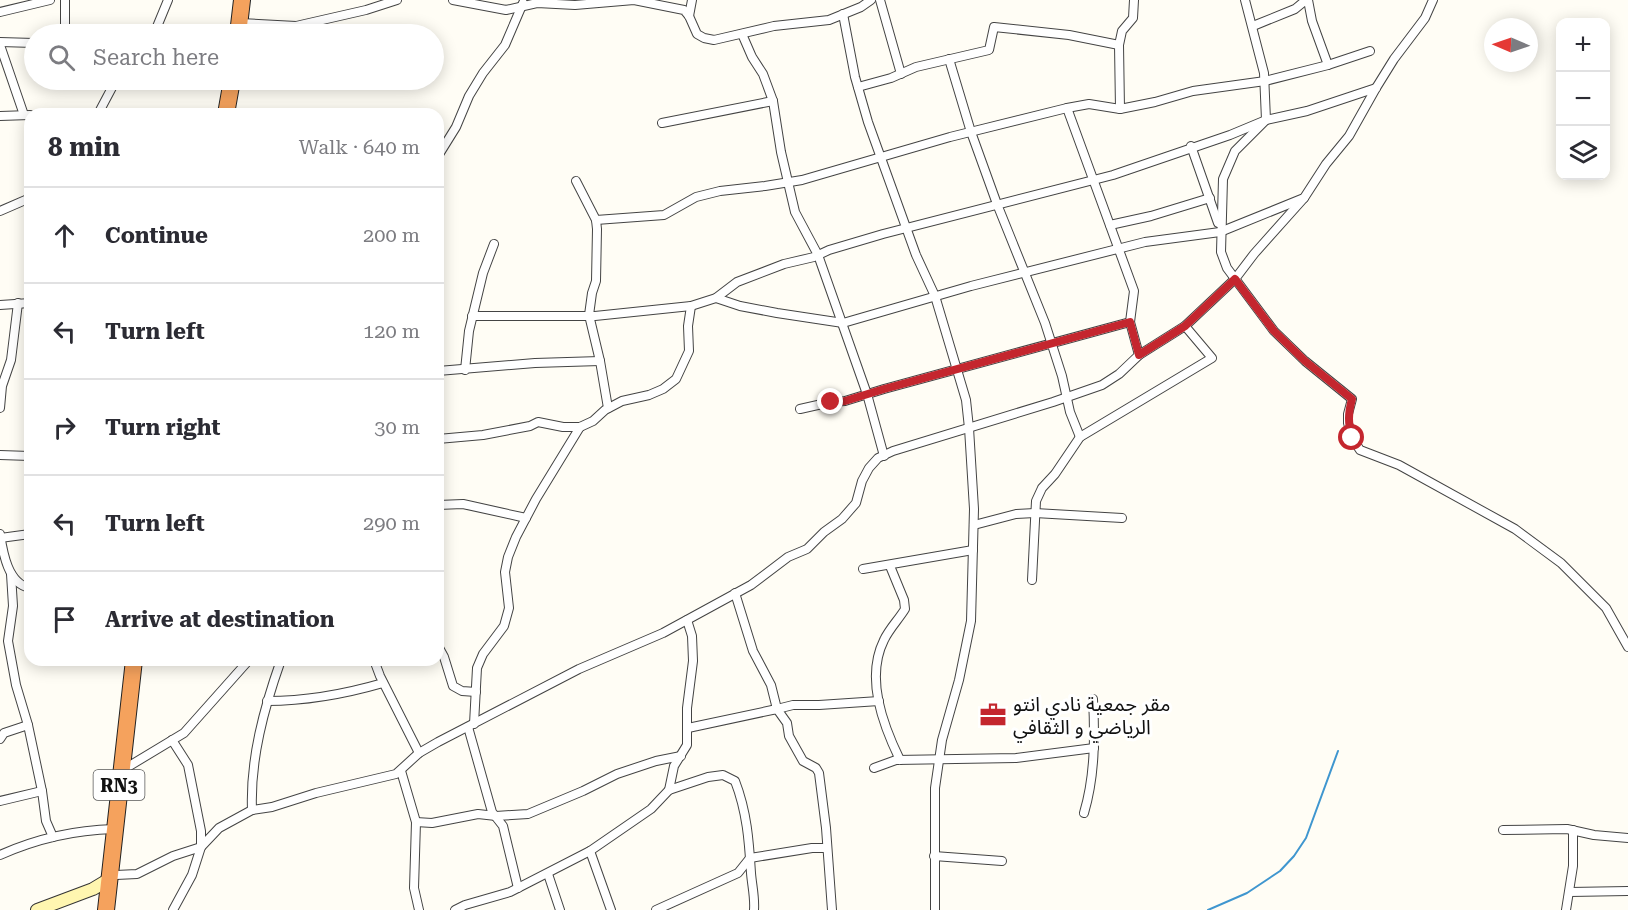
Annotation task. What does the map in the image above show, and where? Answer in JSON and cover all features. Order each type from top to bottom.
[{"type":"highway","points":[[240,24],[242,0]]},
{"type":"highway","points":[[227,108],[230,90]]},
{"type":"highway","name":"RN3","points":[[106,910],[133,666]]},
{"type":"main road","points":[[38,910],[93,889],[108,880]]},
{"type":"street","points":[[0,12],[50,0]]},
{"type":"street","points":[[65,0],[65,24]]},
{"type":"street","points":[[158,24],[168,0]]},
{"type":"street","points":[[305,24],[366,10],[397,0]]},
{"type":"street","points":[[453,0],[506,9],[523,3],[575,5],[634,0],[684,10],[690,16],[697,34],[714,40],[774,26],[829,20],[861,7],[871,0]]},
{"type":"street","points":[[690,16],[692,0]]},
{"type":"street","points":[[880,0],[901,74]]},
{"type":"street","points":[[1120,109],[1119,45],[1122,31],[1133,18],[1134,0]]},
{"type":"street","points":[[1245,0],[1264,72],[1266,120],[1235,151],[1223,179],[1220,232],[1221,252],[1227,268],[1274,331],[1305,361],[1352,399],[1348,423],[1352,438],[1360,450],[1399,465],[1515,529],[1533,542],[1561,563],[1606,608],[1628,647]]},
{"type":"street","points":[[1253,26],[1295,9],[1307,0],[1328,65]]},
{"type":"street","points":[[108,880],[116,875],[137,874],[173,856],[201,847],[219,828],[252,810],[272,807],[316,793],[375,781],[396,774],[419,753],[579,669],[663,633],[751,585],[788,557],[807,549],[824,532],[842,519],[855,503],[862,481],[878,458],[1102,385],[1119,374],[1139,355],[1185,326],[1235,279],[1304,198],[1326,164],[1349,136],[1394,59],[1425,18],[1433,0]]},
{"type":"street","points":[[444,146],[456,127],[469,96],[483,73],[505,45],[523,3]]},
{"type":"street","points":[[843,14],[858,87],[879,157],[916,255],[935,296],[966,400],[969,428],[974,525],[971,621],[959,680],[942,740],[935,788],[935,910]]},
{"type":"street","points":[[858,87],[891,78],[916,67],[989,50],[994,27],[1068,35],[1119,45]]},
{"type":"street","points":[[742,34],[774,100],[787,182],[795,212],[818,255],[843,323],[867,394],[884,456]]},
{"type":"street","points":[[24,43],[0,44],[24,108]]},
{"type":"street","points":[[596,220],[664,215],[696,197],[720,191],[787,182],[1067,108],[1089,104],[1120,109],[1193,91],[1263,81],[1328,65],[1370,51]]},
{"type":"street","points":[[949,59],[971,132],[1051,343],[1062,376],[1070,412],[1080,437]]},
{"type":"street","points":[[472,316],[589,315],[691,306],[716,298],[737,282],[775,267],[907,228],[1113,175],[1191,146],[1230,135],[1266,120],[1307,111],[1376,88]]},
{"type":"street","points":[[101,108],[111,90]]},
{"type":"street","points":[[662,123],[774,100]]},
{"type":"street","points":[[1067,108],[1134,291],[1130,322],[1139,355]]},
{"type":"street","points":[[0,116],[24,115]]},
{"type":"street","points":[[1191,146],[1220,232]]},
{"type":"street","points":[[576,181],[596,220],[597,270],[589,315],[608,408]]},
{"type":"street","points":[[1110,225],[1151,216],[1210,198]]},
{"type":"street","points":[[716,298],[758,310],[843,323],[1024,272],[1145,242],[1220,232],[1304,198]]},
{"type":"street","points":[[0,211],[24,201]]},
{"type":"street","points":[[465,370],[465,354],[472,316],[483,273],[495,244]]},
{"type":"street","points":[[0,408],[1,386],[11,360],[18,303]]},
{"type":"street","points":[[0,305],[24,303]]},
{"type":"street","points":[[444,438],[483,435],[530,426],[538,422],[580,427],[622,401],[649,395],[663,389],[676,379],[689,351],[688,326],[691,306]]},
{"type":"street","points":[[800,409],[845,401],[1130,322]]},
{"type":"street","points":[[1032,580],[1036,501],[1042,488],[1055,474],[1080,437],[1212,358],[1185,326]]},
{"type":"street","points":[[444,371],[535,363],[600,361]]},
{"type":"street","points":[[518,888],[503,826],[492,812],[471,725],[477,668],[483,654],[504,626],[509,608],[505,572],[508,557],[526,518],[580,427]]},
{"type":"street","points":[[0,455],[24,456]]},
{"type":"street","points":[[444,505],[462,504],[526,518]]},
{"type":"street","points":[[974,525],[1016,514],[1035,513],[1122,518]]},
{"type":"street","points":[[24,534],[0,536],[11,574],[13,606],[4,629],[16,685],[28,725],[46,820],[53,837]]},
{"type":"street","points":[[863,569],[974,550]]},
{"type":"street","points":[[891,566],[904,600],[905,609],[884,638],[876,660],[879,700],[891,742],[900,760]]},
{"type":"street","points":[[11,574],[24,587]]},
{"type":"street","points":[[735,593],[753,651],[771,685],[777,709],[788,723],[789,736],[804,761],[816,768],[819,773],[832,910]]},
{"type":"street","points":[[669,790],[674,766],[687,745],[688,691],[693,661],[692,636],[687,620]]},
{"type":"street","points":[[444,657],[453,686],[462,691],[476,692]]},
{"type":"street","points":[[120,771],[184,733],[244,666]]},
{"type":"street","points":[[252,810],[251,790],[255,760],[267,701],[279,666]]},
{"type":"street","points":[[376,666],[419,753]]},
{"type":"street","points":[[267,701],[307,699],[352,692],[383,683]]},
{"type":"street","points":[[1083,813],[1087,802],[1094,748],[1093,699]]},
{"type":"street","points":[[688,728],[793,705],[879,700]]},
{"type":"street","points":[[0,739],[4,733],[28,725]]},
{"type":"street","points":[[172,740],[188,765],[201,831],[201,847],[192,875],[173,910]]},
{"type":"street","points":[[874,768],[900,760],[1016,758],[1094,748]]},
{"type":"street","points":[[416,822],[432,823],[478,814],[496,816],[528,814],[617,774],[656,761],[681,756]]},
{"type":"street","points":[[401,771],[416,822],[414,888],[419,910]]},
{"type":"street","points":[[455,910],[518,888],[590,851],[651,809],[669,790],[708,777],[723,775],[735,781],[742,800],[750,844],[754,910]]},
{"type":"street","points":[[0,801],[42,791]]},
{"type":"street","points":[[0,855],[53,837],[87,830],[114,830]]},
{"type":"street","points":[[1503,830],[1573,830],[1628,838]]},
{"type":"street","points":[[1566,910],[1573,866],[1573,830]]},
{"type":"street","points":[[656,910],[738,873],[750,858],[812,848],[827,848]]},
{"type":"street","points":[[590,851],[611,910]]},
{"type":"street","points":[[934,856],[1002,861]]},
{"type":"street","points":[[548,874],[560,910]]},
{"type":"street","points":[[1570,892],[1628,891]]},
{"type":"waterway","points":[[1208,910],[1247,893],[1280,871],[1294,856],[1306,838],[1338,751]]},
{"type":"place","name":"مقر جمعية نادي انتو الرياضي و الثقافي","points":[[993,715]]},
{"type":"route","points":[[831,402],[845,401],[1130,322],[1139,355],[1185,326],[1235,279],[1274,331],[1305,361],[1352,399],[1348,423],[1352,438]]}]
